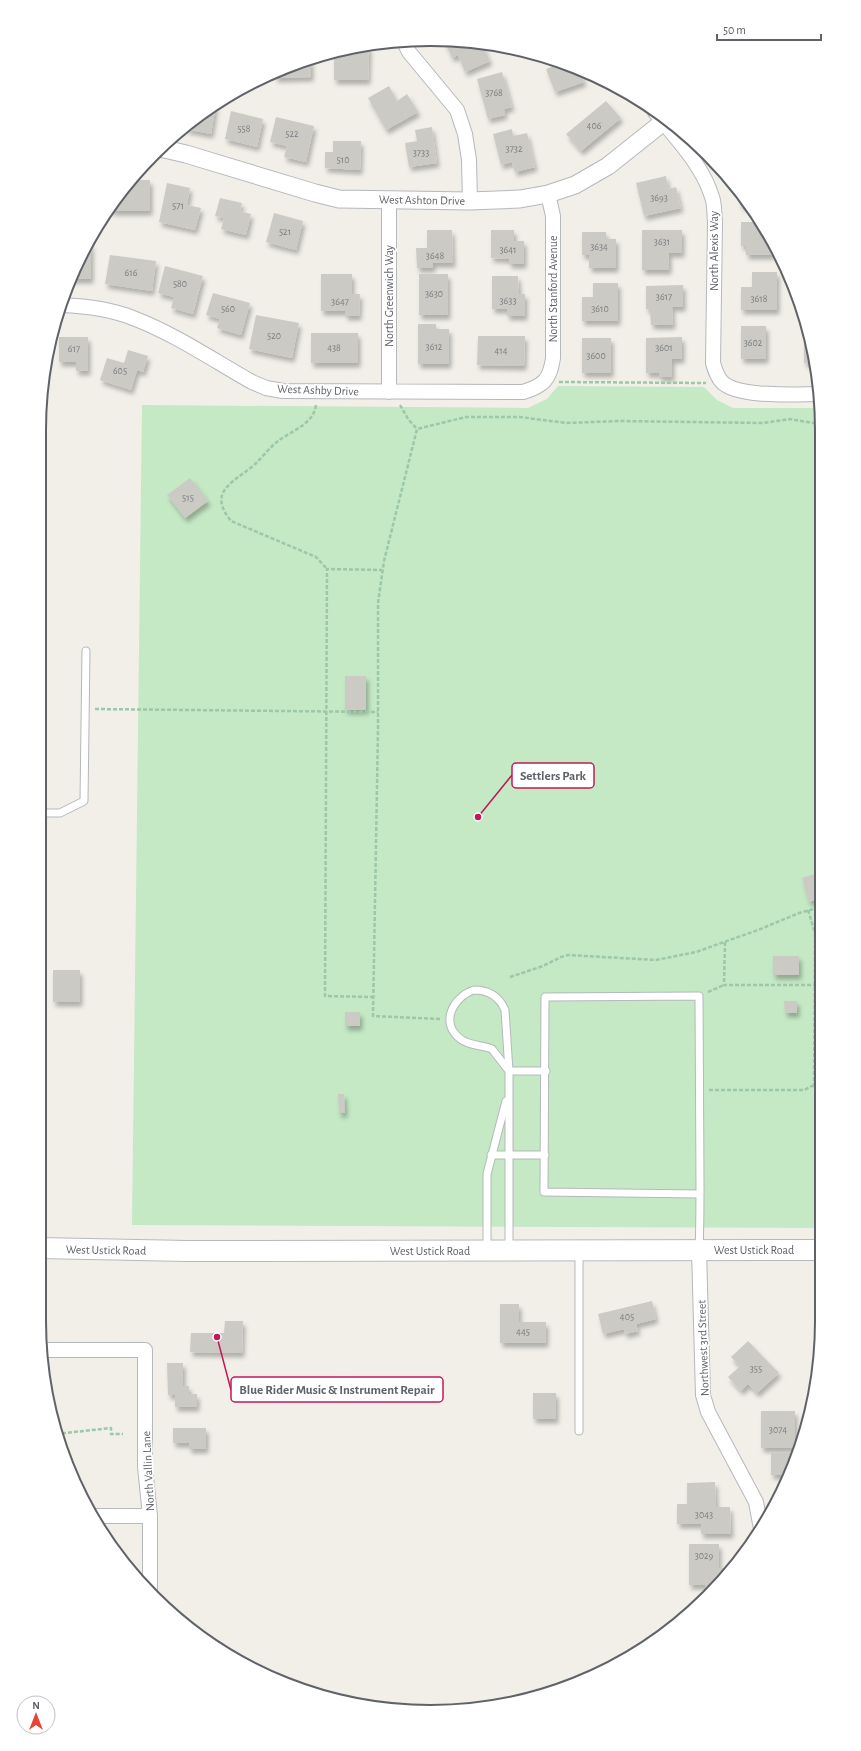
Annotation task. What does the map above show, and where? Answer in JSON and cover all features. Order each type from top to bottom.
[{"type":"main road","name":"West Ustick Road","points":[[46,1248],[187,1251],[487,1252],[815,1250]]},
{"type":"street","points":[[406,47],[457,110],[465,134],[469,160],[470,201]]},
{"type":"street","name":"West Ashton Drive","points":[[168,150],[339,199],[470,201],[520,199],[548,194],[575,185],[608,166],[659,121]]},
{"type":"street","name":"North Alexis Way","points":[[672,130],[704,175],[713,199],[715,222],[713,363],[716,373],[722,382],[732,389],[743,393],[813,394]]},
{"type":"street","name":"North Stanford Avenue","points":[[548,194],[553,216],[553,358],[550,382]]},
{"type":"street","name":"North Greenwich Way","points":[[389,200],[389,392]]},
{"type":"street","name":"West Ashby Drive","points":[[67,305],[87,306],[132,318],[169,335],[252,382],[266,388],[283,391],[522,392],[534,389],[550,382]]},
{"type":"street","name":"Northwest 3rd Street","points":[[700,1250],[703,1396],[708,1412],[756,1502],[759,1519]]},
{"type":"street","name":"North Vallin Lane","points":[[47,1350],[145,1350],[145,1467],[150,1516],[150,1583]]},
{"type":"street","points":[[100,1516],[150,1516]]},
{"type":"lane","points":[[46,813],[60,813],[84,801],[86,651]]},
{"type":"lane","points":[[509,1071],[492,1048],[467,1043],[460,1039],[455,1033],[450,1018],[455,1002],[467,992],[482,990],[490,992],[496,997],[505,1010],[509,1071],[509,1252]]},
{"type":"lane","points":[[700,1194],[544,1192],[546,1071],[545,997],[699,996],[699,1090],[700,1194],[700,1250]]},
{"type":"lane","points":[[509,1071],[546,1071]]},
{"type":"lane","points":[[487,1252],[487,1174],[509,1091]]},
{"type":"lane","points":[[491,1155],[545,1155]]},
{"type":"lane","points":[[579,1251],[579,1431]]},
{"type":"path","points":[[550,382],[708,384]]},
{"type":"path","points":[[316,401],[316,407],[312,416],[306,423],[277,442],[254,465],[225,487],[221,500],[223,511],[231,522],[316,557],[327,569],[325,996],[374,997]]},
{"type":"path","points":[[400,402],[402,410],[417,428]]},
{"type":"path","points":[[417,428],[466,416],[520,417],[566,423],[619,421],[764,422],[790,419],[815,423]]},
{"type":"path","points":[[417,428],[383,570],[378,603],[378,712],[373,1016],[437,1019],[450,1018]]},
{"type":"path","points":[[327,569],[383,570]]},
{"type":"path","points":[[85,709],[378,712]]},
{"type":"path","points":[[510,977],[543,966],[568,955],[656,960],[696,952],[815,908]]},
{"type":"path","points":[[699,1090],[804,1090],[814,1086],[815,933],[808,910]]},
{"type":"path","points":[[724,985],[725,942]]},
{"type":"path","points":[[699,996],[724,985],[814,985]]},
{"type":"path","points":[[63,1433],[110,1428],[110,1434],[123,1434]]},
{"type":"green space","points":[[558,386],[704,387],[717,400],[733,408],[814,408],[815,1228],[132,1225],[142,405],[528,408],[547,399]]},
{"type":"building","points":[[447,47],[485,50],[490,61],[465,72],[458,55],[452,58]]},
{"type":"building","points":[[369,51],[368,80],[334,80],[334,58]]},
{"type":"building","points":[[311,65],[311,77],[277,78]]},
{"type":"building","points":[[554,66],[582,77],[584,82],[555,92],[546,69]]},
{"type":"building","points":[[502,72],[512,107],[504,109],[505,115],[488,119],[477,79]]},
{"type":"building","points":[[389,86],[397,101],[407,94],[418,112],[386,130],[368,98]]},
{"type":"building","points":[[606,101],[621,118],[581,151],[566,134]]},
{"type":"building","points":[[231,111],[263,119],[257,147],[225,139]]},
{"type":"building","points":[[214,113],[211,134],[190,130]]},
{"type":"building","points":[[276,117],[314,126],[306,162],[284,157],[287,146],[270,142]]},
{"type":"building","points":[[432,127],[437,163],[409,167],[405,143],[417,141],[415,130]]},
{"type":"building","points":[[512,129],[513,136],[527,133],[535,167],[515,172],[512,162],[501,165],[493,134]]},
{"type":"building","points":[[333,141],[361,141],[360,170],[325,168],[325,152],[333,152]]},
{"type":"building","points":[[666,176],[668,189],[676,187],[681,208],[644,216],[636,183]]},
{"type":"building","points":[[138,180],[150,180],[150,211],[115,211]]},
{"type":"building","points":[[167,183],[190,188],[187,205],[201,208],[195,230],[159,222]]},
{"type":"building","points":[[220,198],[242,203],[240,211],[251,214],[246,235],[221,229],[224,218],[215,216]]},
{"type":"building","points":[[274,213],[303,221],[296,250],[266,242]]},
{"type":"building","points":[[741,222],[753,222],[772,255],[746,255],[746,246],[741,246]]},
{"type":"building","points":[[427,230],[452,230],[453,263],[433,263],[433,268],[417,268],[416,248],[427,248]]},
{"type":"building","points":[[491,230],[514,230],[514,241],[524,241],[524,264],[509,264],[509,259],[491,258]]},
{"type":"building","points":[[642,230],[682,230],[682,253],[669,253],[669,270],[642,270]]},
{"type":"building","points":[[582,232],[606,232],[606,239],[616,239],[616,268],[589,268],[589,255],[582,255]]},
{"type":"building","points":[[91,251],[91,279],[77,279]]},
{"type":"building","points":[[110,255],[156,261],[152,291],[105,284]]},
{"type":"building","points":[[165,266],[203,276],[193,314],[171,308],[174,297],[158,293]]},
{"type":"building","points":[[752,272],[777,272],[777,310],[741,310],[741,287],[752,287]]},
{"type":"building","points":[[321,274],[352,274],[352,294],[360,294],[359,316],[345,316],[345,311],[321,311]]},
{"type":"building","points":[[419,274],[448,274],[448,315],[419,315]]},
{"type":"building","points":[[492,276],[518,276],[519,294],[525,294],[525,316],[507,316],[507,309],[492,309]]},
{"type":"building","points":[[593,283],[618,283],[618,321],[582,321],[582,297],[593,297]]},
{"type":"building","points":[[683,285],[683,307],[672,307],[673,325],[651,325],[650,309],[646,309],[646,286]]},
{"type":"building","points":[[213,293],[250,303],[241,335],[217,328],[220,319],[206,315]]},
{"type":"building","points":[[256,315],[299,323],[292,358],[249,349]]},
{"type":"building","points":[[418,324],[436,324],[436,329],[449,329],[449,364],[418,364]]},
{"type":"building","points":[[741,326],[766,326],[766,359],[741,359]]},
{"type":"building","points":[[311,333],[358,333],[358,363],[311,363]]},
{"type":"building","points":[[478,336],[525,336],[524,366],[477,365]]},
{"type":"building","points":[[59,337],[88,337],[88,371],[76,371],[76,362],[59,362]]},
{"type":"building","points":[[682,337],[682,359],[672,359],[672,377],[659,377],[659,373],[646,373],[646,338]]},
{"type":"building","points":[[582,338],[611,338],[611,373],[582,373]]},
{"type":"building","points":[[804,339],[809,363],[804,363]]},
{"type":"building","points":[[128,350],[148,356],[143,372],[137,370],[131,390],[100,380],[107,358],[124,363]]},
{"type":"building","points":[[190,478],[208,501],[185,518],[167,495]]},
{"type":"building","points":[[345,676],[366,676],[366,710],[345,710]]},
{"type":"building","points":[[815,874],[815,900],[809,902],[802,878]]},
{"type":"building","points":[[773,956],[799,956],[799,975],[773,975]]},
{"type":"building","points":[[53,970],[80,970],[80,1002],[53,1002]]},
{"type":"building","points":[[784,1001],[797,1001],[797,1013],[785,1013]]},
{"type":"building","points":[[345,1012],[360,1012],[360,1026],[345,1026]]},
{"type":"building","points":[[338,1094],[344,1094],[345,1113],[339,1113]]},
{"type":"building","points":[[652,1301],[656,1319],[636,1324],[638,1331],[625,1334],[624,1329],[603,1334],[598,1314]]},
{"type":"building","points":[[500,1304],[519,1304],[519,1322],[546,1322],[546,1343],[500,1343]]},
{"type":"building","points":[[225,1321],[243,1321],[242,1353],[190,1352],[191,1333],[224,1333]]},
{"type":"building","points":[[748,1341],[779,1373],[757,1393],[748,1384],[741,1391],[728,1377],[740,1366],[731,1357]]},
{"type":"building","points":[[167,1363],[183,1363],[183,1386],[189,1386],[189,1394],[197,1394],[197,1407],[175,1407],[175,1395],[168,1395]]},
{"type":"building","points":[[533,1393],[556,1393],[556,1419],[533,1419]]},
{"type":"building","points":[[761,1411],[795,1411],[795,1444],[794,1448],[761,1448]]},
{"type":"building","points":[[173,1428],[206,1428],[206,1449],[189,1449],[189,1443],[173,1443]]},
{"type":"building","points":[[771,1453],[792,1453],[783,1475],[771,1475]]},
{"type":"building","points":[[715,1482],[716,1507],[730,1507],[731,1534],[701,1534],[701,1524],[677,1524],[677,1504],[687,1504],[687,1483]]},
{"type":"building","points":[[689,1544],[719,1544],[719,1568],[725,1568],[705,1589],[705,1585],[689,1585]]},
{"type":"place","name":"Settlers Park","points":[[478,817]]},
{"type":"place","name":"Blue Rider Music & Instrument Repair","points":[[217,1337]]}]
